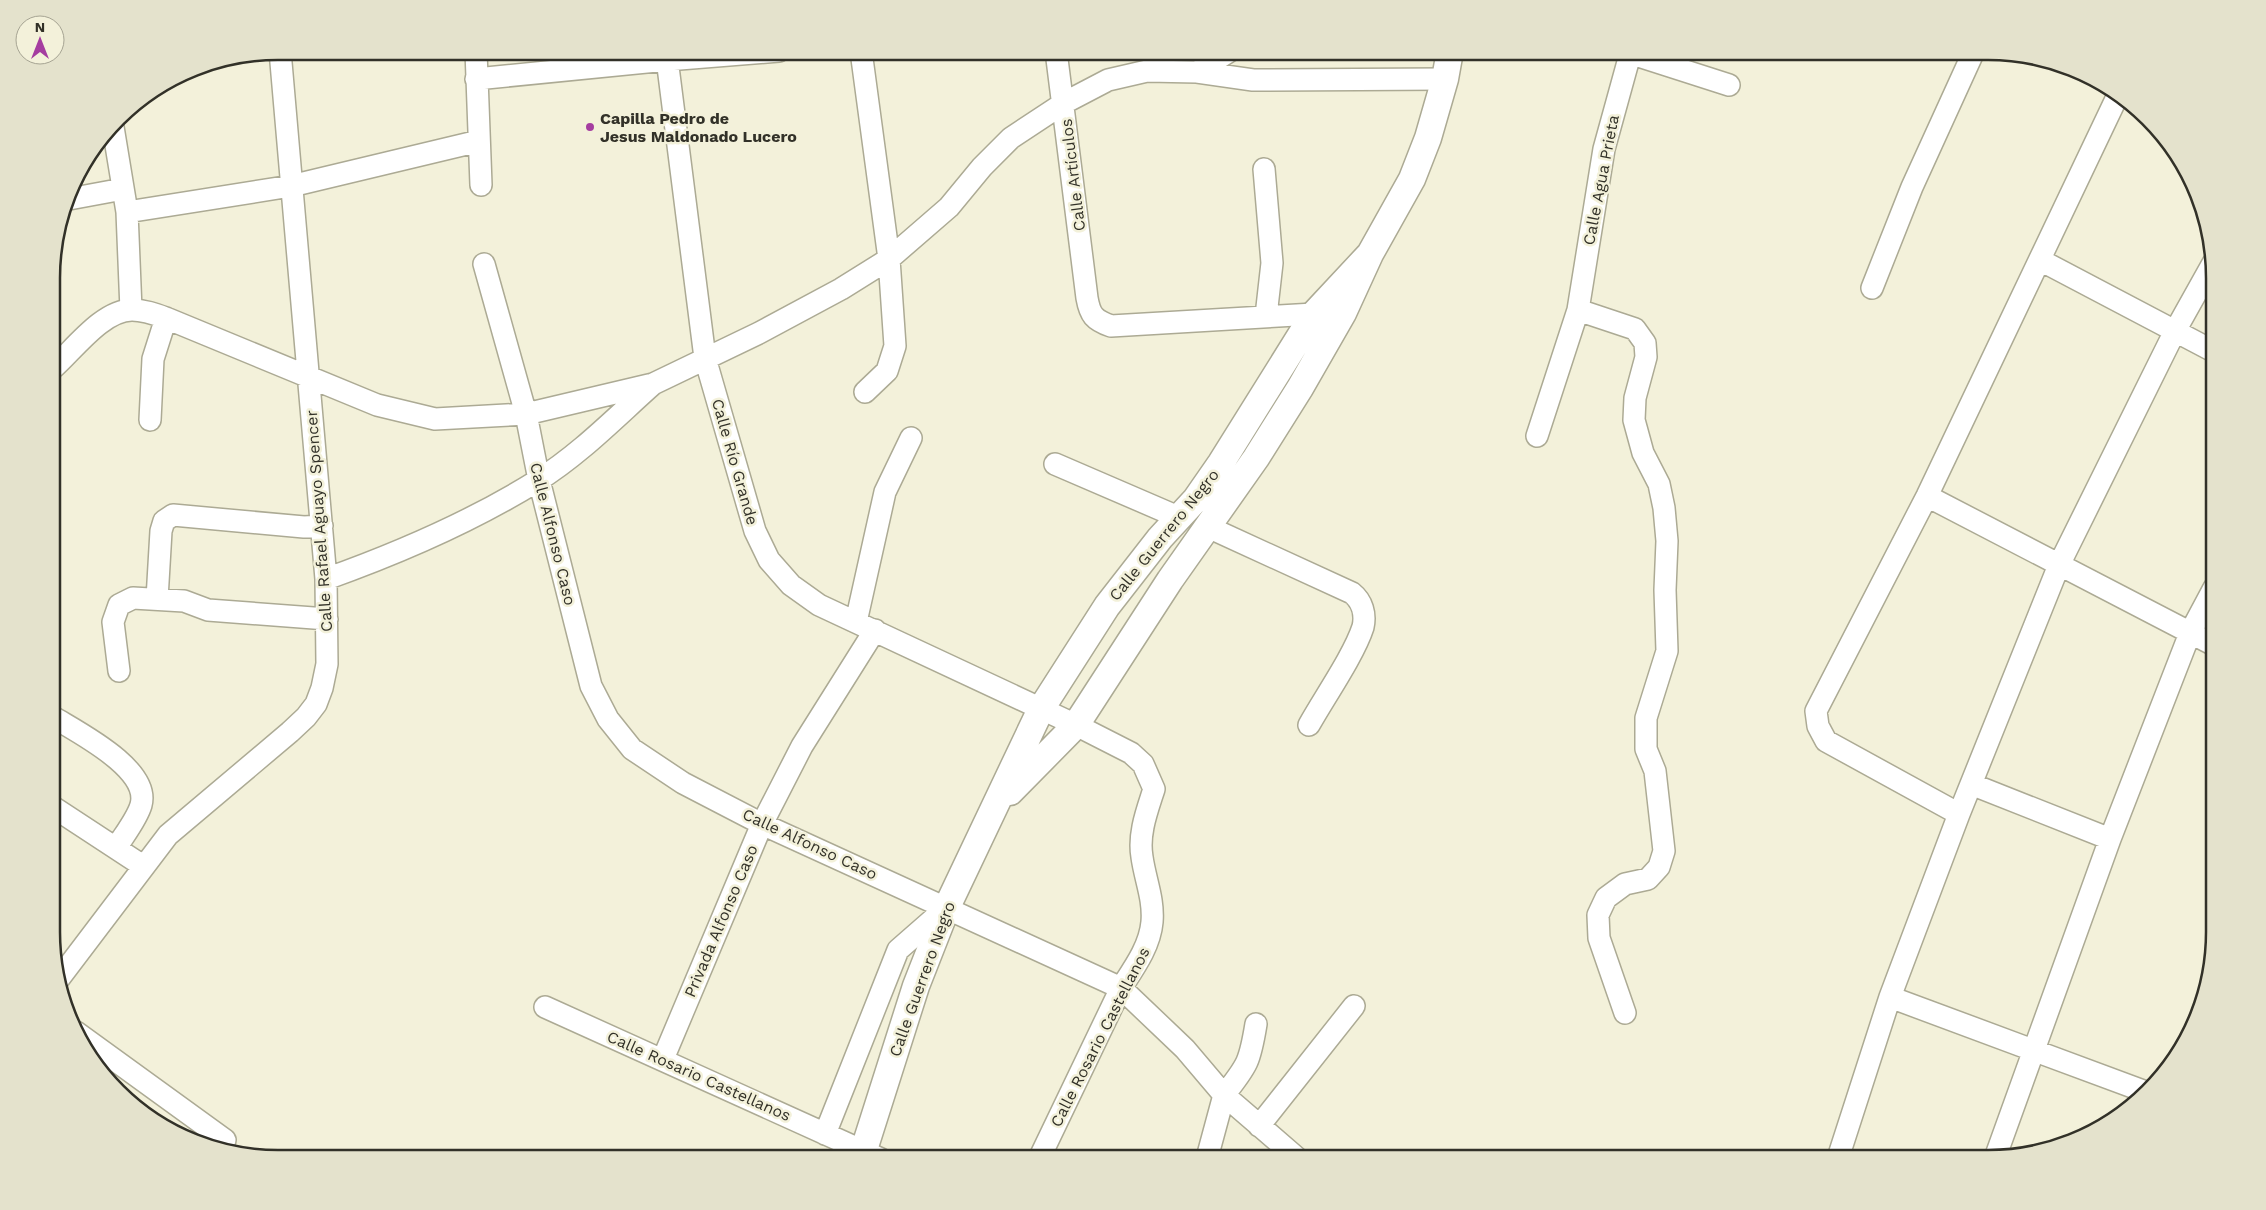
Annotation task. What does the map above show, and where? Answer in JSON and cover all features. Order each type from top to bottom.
[{"type":"street","name":"Calle Rafael Aguayo Spencer","points":[[64,972],[168,835],[242,775],[306,717],[322,688],[327,664],[326,579],[310,377],[281,60]]},
{"type":"street","points":[[476,60],[480,185]]},
{"type":"street","points":[[476,79],[626,60]]},
{"type":"street","name":"Calle Río Grande","points":[[667,60],[705,358],[755,531],[770,560],[791,585],[819,606],[866,626],[1041,709]]},
{"type":"street","points":[[862,60],[889,259],[895,346],[887,371],[866,392]]},
{"type":"street","name":"Calle Artículos","points":[[1057,60],[1087,298],[1090,314],[1097,321],[1111,326],[1314,314]]},
{"type":"street","points":[[1197,72],[1216,60]]},
{"type":"street","name":"Calle Guerrero Negro","points":[[998,805],[1076,725],[1170,580],[1256,458],[1300,388],[1343,313],[1370,254],[1412,179],[1428,138],[1445,79],[1448,60]]},
{"type":"street","name":"Calle Agua Prieta","points":[[1537,436],[1578,310],[1604,149],[1626,60]]},
{"type":"street","points":[[1652,60],[1729,85]]},
{"type":"street","points":[[1872,288],[1912,187],[1970,60]]},
{"type":"street","points":[[60,362],[112,315],[131,310],[166,318],[376,405],[436,419],[526,414],[653,384],[759,334],[841,289],[889,259],[949,207],[982,167],[1011,138],[1064,103],[1108,80],[1147,70],[1197,72],[1253,80],[1445,79]]},
{"type":"street","points":[[1959,814],[1826,741],[1818,726],[1816,711],[1927,496],[2115,101]]},
{"type":"street","points":[[114,134],[127,212],[131,310]]},
{"type":"street","points":[[127,212],[291,186],[479,141]]},
{"type":"street","points":[[1264,169],[1272,263],[1266,316]]},
{"type":"street","points":[[76,198],[123,189]]},
{"type":"street","name":"Calle Guerrero Negro","points":[[870,1150],[916,986],[947,907],[998,805],[1041,709],[1106,606],[1178,517],[1196,499],[1314,314],[1370,254]]},
{"type":"street","points":[[2040,260],[2206,347]]},
{"type":"street","name":"Calle Alfonso Caso","points":[[484,264],[526,414],[539,480],[591,686],[608,718],[632,749],[683,783],[762,824],[1121,988],[1185,1049],[1224,1095],[1288,1150]]},
{"type":"street","points":[[1841,1150],[1890,997],[1959,814],[2059,565],[2175,331],[2206,276]]},
{"type":"street","points":[[1578,310],[1635,329],[1645,343],[1646,357],[1634,398],[1634,420],[1643,453],[1659,484],[1664,508],[1667,541],[1665,590],[1667,651],[1646,718],[1646,749],[1655,771],[1664,851],[1659,868],[1648,879],[1625,884],[1606,898],[1598,915],[1598,938],[1625,1013]]},
{"type":"street","points":[[150,420],[153,359],[166,318]]},
{"type":"street","points":[[326,579],[377,561],[434,536],[539,480],[597,435],[653,384]]},
{"type":"street","name":"Privada Alfonso Caso","points":[[663,1059],[762,824],[866,626],[885,492],[911,438]]},
{"type":"street","points":[[1055,464],[1178,517]]},
{"type":"street","points":[[1927,496],[2206,641]]},
{"type":"street","points":[[157,599],[161,531],[164,521],[173,515],[304,527],[322,526]]},
{"type":"street","points":[[1208,528],[1352,593],[1360,599],[1364,614],[1363,626],[1309,725]]},
{"type":"street","points":[[119,671],[112,622],[119,606],[133,598],[184,601],[208,610],[327,619]]},
{"type":"street","points":[[1998,1150],[2110,839],[2190,633],[2206,603]]},
{"type":"street","name":"Calle Rosario Castellanos","points":[[1041,709],[1131,753],[1143,764],[1154,789],[1145,819],[1141,856],[1150,895],[1152,922],[1149,938],[1137,964],[1121,988],[1043,1150]]},
{"type":"street","points":[[60,721],[116,758],[136,778],[142,793],[141,805],[116,848]]},
{"type":"street","points":[[1971,784],[2110,839]]},
{"type":"street","points":[[60,812],[144,866]]},
{"type":"street","points":[[825,1134],[898,950],[947,907]]},
{"type":"street","points":[[1890,997],[2139,1089]]},
{"type":"street","points":[[1259,1126],[1354,1006]]},
{"type":"street","name":"Calle Rosario Castellanos","points":[[545,1007],[663,1059],[856,1150]]},
{"type":"street","points":[[1209,1150],[1224,1095],[1244,1070],[1251,1057],[1256,1024]]},
{"type":"street","points":[[90,1042],[225,1140]]},
{"type":"place","name":"Capilla Pedro de Jesus Maldonado Lucero","points":[[590,127]]}]
